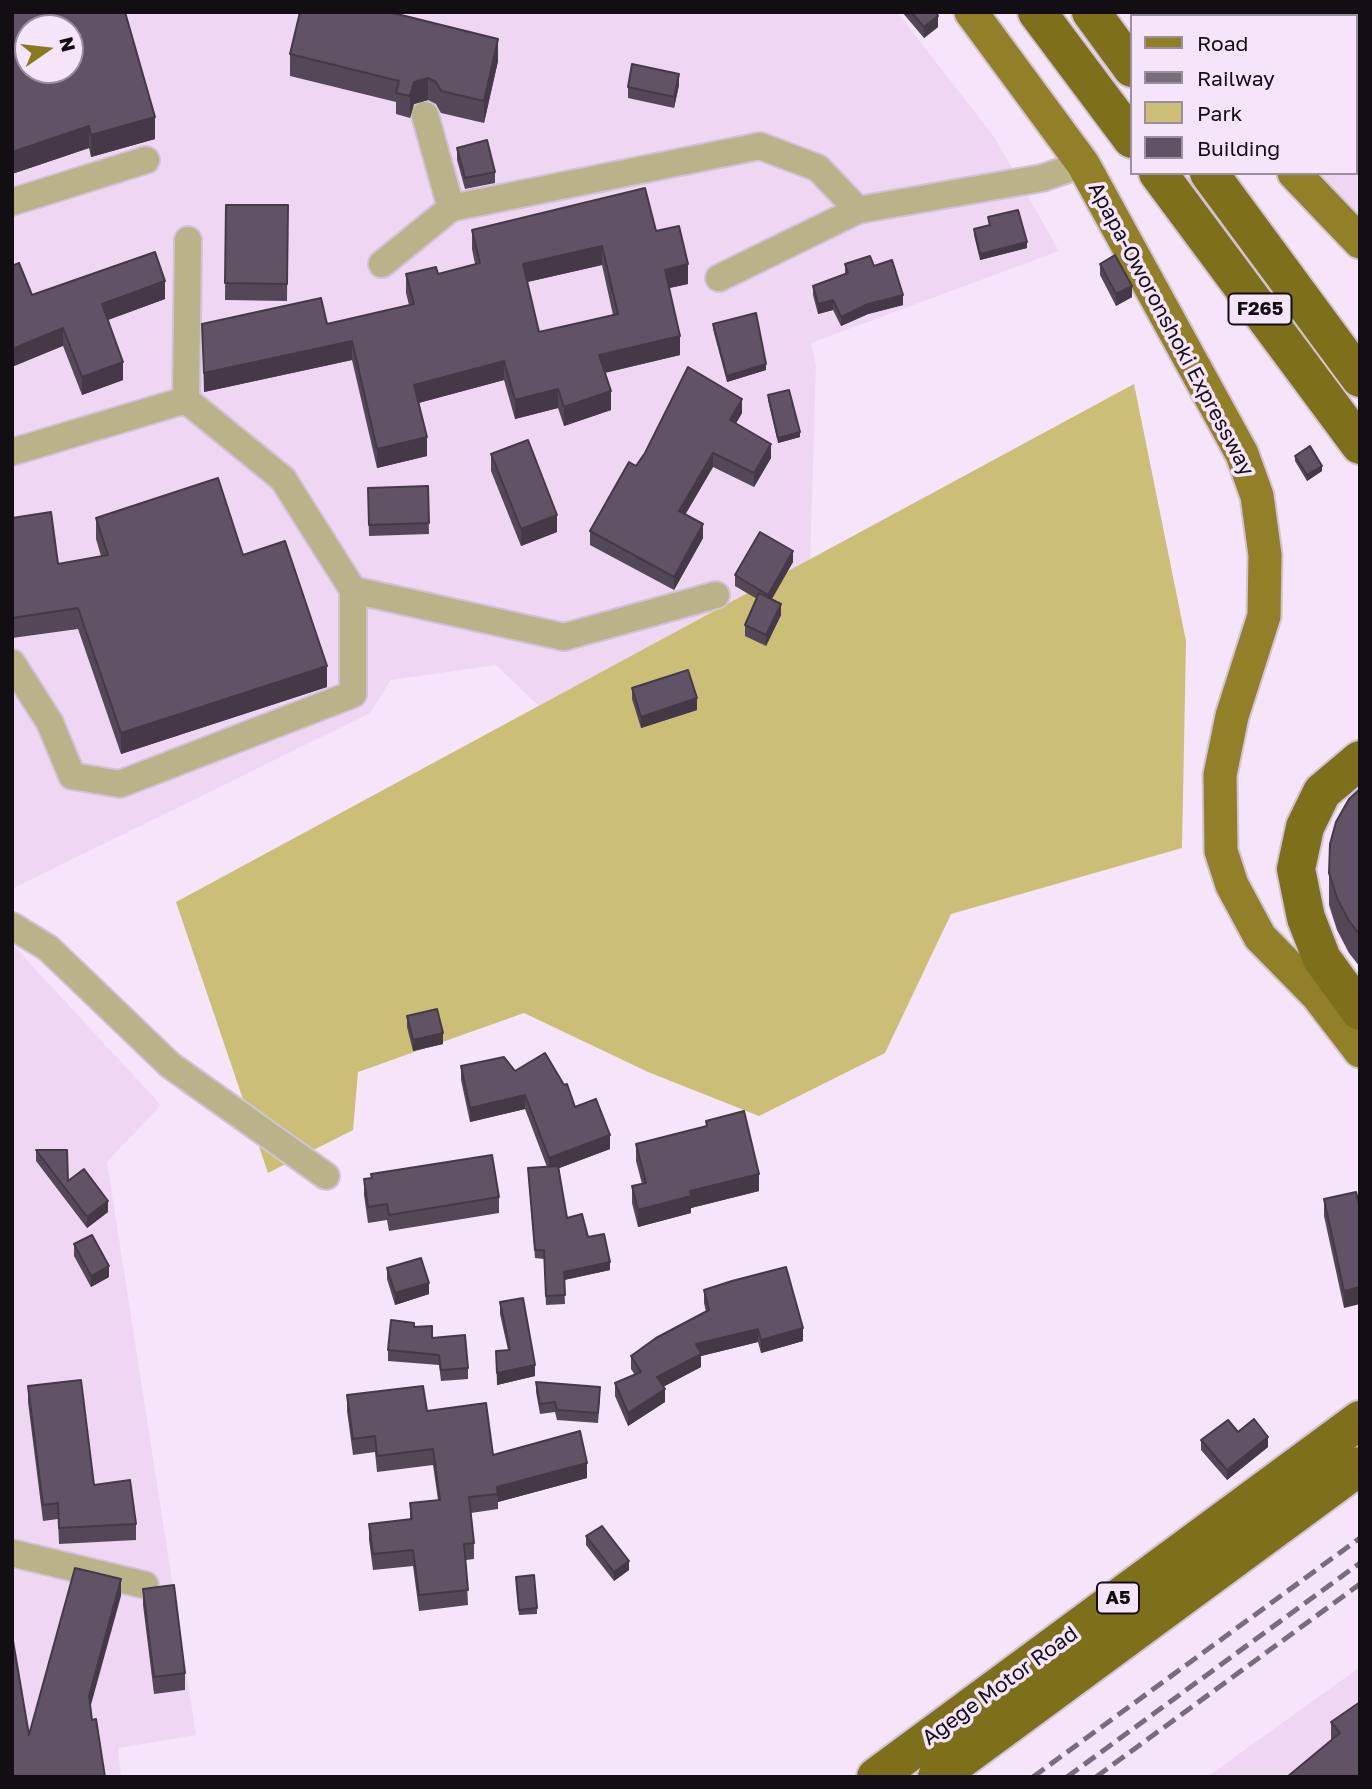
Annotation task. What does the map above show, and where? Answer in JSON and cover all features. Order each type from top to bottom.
[{"type":"highway","points":[[1037,12],[1130,136]]},
{"type":"highway","points":[[1091,12],[1130,65]]},
{"type":"highway","name":"F265","points":[[1159,175],[1360,445]]},
{"type":"highway","name":"F265","points":[[1210,175],[1360,378]]},
{"type":"highway","points":[[1360,760],[1322,792],[1305,827],[1296,869],[1306,918],[1322,959],[1360,1011]]},
{"type":"highway","name":"Agege Motor Road","points":[[937,1777],[1360,1420]]},
{"type":"highway","name":"Agege Motor Road","points":[[876,1777],[1360,1466]]},
{"type":"main road","name":"Apapa-Oworonshoki Expressway","points":[[971,12],[1083,164],[1242,454],[1257,496],[1265,555],[1264,616],[1232,716],[1220,775],[1221,851],[1232,885],[1260,937],[1317,995],[1360,1051]]},
{"type":"main road","points":[[1296,175],[1360,242]]},
{"type":"lane","points":[[425,115],[451,208]]},
{"type":"lane","points":[[382,264],[451,208],[760,146],[818,168],[858,210]]},
{"type":"lane","points":[[12,202],[146,160]]},
{"type":"lane","points":[[719,278],[858,210],[1042,178],[1083,164]]},
{"type":"lane","points":[[186,400],[188,240]]},
{"type":"lane","points":[[12,452],[186,400]]},
{"type":"lane","points":[[12,663],[50,723],[72,776],[120,784],[353,694],[353,590],[283,480],[186,400]]},
{"type":"lane","points":[[353,590],[564,637],[716,595]]},
{"type":"lane","points":[[12,926],[48,948],[170,1065],[326,1177]]},
{"type":"lane","points":[[12,1553],[145,1585]]},
{"type":"shaded area","points":[[12,12],[897,12],[995,138],[1059,251],[811,343],[816,365],[809,603],[548,715],[496,665],[391,680],[370,713],[12,889]]},
{"type":"shaded area","points":[[1170,12],[1360,12],[1360,247],[1296,175],[1358,175],[1358,14]]},
{"type":"shaded area","points":[[12,944],[161,1105],[107,1162],[196,1735],[118,1748],[121,1777],[12,1777]]},
{"type":"shaded area","points":[[1360,1667],[1360,1777],[1207,1777]]},
{"type":"green space","points":[[1134,384],[1186,641],[1182,848],[951,914],[885,1053],[759,1116],[648,1072],[524,1013],[358,1072],[353,1130],[268,1173],[176,902]]},
{"type":"building","points":[[12,12],[125,12],[155,117],[91,135],[89,126],[12,152]]},
{"type":"building","points":[[300,12],[389,12],[498,39],[484,101],[441,91],[436,82],[428,78],[414,82],[410,96],[396,93],[399,81],[290,54]]},
{"type":"building","points":[[911,12],[936,12],[938,16],[924,27]]},
{"type":"building","points":[[1249,12],[1339,12],[1324,14]]},
{"type":"building","points":[[632,64],[679,74],[674,97],[628,87]]},
{"type":"building","points":[[1358,66],[1360,66],[1358,157]]},
{"type":"building","points":[[487,140],[495,172],[465,178],[457,148]]},
{"type":"building","points":[[645,188],[656,231],[679,226],[688,264],[665,270],[680,336],[599,355],[611,391],[564,407],[558,389],[515,400],[504,361],[414,385],[427,437],[377,449],[352,341],[204,373],[202,324],[321,298],[327,324],[414,304],[406,274],[436,267],[438,274],[480,263],[472,230]],"holes":[[[602,246],[618,314],[539,332],[523,264]]]},
{"type":"building","points":[[226,205],[288,205],[287,284],[225,283]]},
{"type":"building","points":[[1018,210],[1027,242],[980,254],[974,229],[990,225],[988,217]]},
{"type":"building","points":[[155,252],[165,281],[102,304],[123,362],[82,377],[63,328],[12,349],[12,266],[19,263],[32,295]]},
{"type":"building","points":[[1115,255],[1132,286],[1116,294],[1100,264]]},
{"type":"building","points":[[870,256],[874,266],[892,260],[903,295],[868,304],[841,317],[833,300],[818,304],[813,286],[848,273],[845,264]]},
{"type":"building","points":[[756,313],[766,364],[727,376],[713,324]]},
{"type":"building","points":[[688,367],[742,399],[730,420],[771,444],[754,473],[713,453],[679,511],[703,524],[674,577],[590,531],[629,462],[636,466],[645,453]]},
{"type":"building","points":[[789,390],[800,432],[778,438],[768,395]]},
{"type":"building","points":[[528,440],[557,515],[521,529],[491,454]]},
{"type":"building","points":[[1310,446],[1322,466],[1307,475],[1295,456]]},
{"type":"building","points":[[218,478],[243,555],[285,541],[327,666],[121,733],[78,608],[12,618],[12,518],[51,512],[58,564],[108,555],[96,518]]},
{"type":"building","points":[[428,486],[429,523],[369,525],[368,488]]},
{"type":"building","points":[[760,532],[793,551],[768,595],[735,575]]},
{"type":"building","points":[[759,593],[781,604],[766,635],[745,625]]},
{"type":"building","points":[[688,670],[697,698],[641,717],[632,688]]},
{"type":"building","points":[[1360,789],[1360,935],[1337,898],[1329,873],[1330,844],[1336,822],[1349,799]]},
{"type":"building","points":[[437,1009],[443,1033],[413,1040],[407,1016]]},
{"type":"building","points":[[545,1053],[564,1085],[567,1084],[575,1107],[596,1099],[610,1135],[549,1158],[525,1095],[470,1108],[461,1066],[504,1057],[515,1071]]},
{"type":"building","points":[[744,1111],[759,1174],[690,1191],[691,1196],[638,1210],[632,1186],[646,1183],[636,1144],[707,1126],[706,1121]]},
{"type":"building","points":[[36,1150],[67,1150],[68,1181],[84,1169],[108,1201],[87,1217]]},
{"type":"building","points":[[492,1155],[499,1197],[389,1215],[387,1204],[368,1207],[364,1179],[372,1178],[371,1174]]},
{"type":"building","points":[[558,1166],[567,1218],[582,1214],[588,1237],[604,1234],[610,1262],[564,1272],[565,1295],[546,1296],[544,1250],[535,1250],[528,1168]]},
{"type":"building","points":[[1356,1192],[1360,1208],[1360,1287],[1344,1291],[1324,1199]]},
{"type":"building","points":[[92,1235],[109,1266],[91,1276],[74,1244]]},
{"type":"building","points":[[421,1258],[429,1283],[395,1293],[387,1268]]},
{"type":"building","points":[[786,1267],[803,1328],[761,1340],[758,1329],[696,1344],[701,1354],[657,1377],[665,1389],[628,1413],[615,1383],[641,1372],[631,1356],[656,1338],[709,1310],[704,1290]]},
{"type":"building","points":[[523,1298],[535,1365],[497,1373],[496,1351],[510,1350],[500,1302]]},
{"type":"building","points":[[391,1320],[414,1323],[414,1327],[432,1326],[432,1338],[465,1335],[468,1368],[441,1370],[439,1355],[388,1350]]},
{"type":"building","points":[[81,1380],[94,1485],[130,1480],[136,1524],[59,1528],[58,1503],[43,1505],[28,1386]]},
{"type":"building","points":[[536,1382],[600,1387],[598,1413],[557,1410],[555,1402],[540,1404]]},
{"type":"building","points":[[423,1386],[427,1411],[486,1403],[493,1455],[580,1431],[587,1463],[497,1487],[498,1494],[469,1497],[474,1543],[464,1544],[468,1590],[419,1595],[413,1550],[373,1554],[369,1524],[412,1519],[410,1503],[440,1500],[433,1449],[377,1456],[375,1436],[353,1439],[347,1395]]},
{"type":"building","points":[[1254,1419],[1268,1437],[1227,1470],[1201,1440],[1228,1420],[1238,1432]]},
{"type":"building","points":[[602,1526],[629,1561],[614,1572],[586,1536]]},
{"type":"building","points":[[75,1568],[121,1579],[89,1696],[92,1720],[96,1719],[105,1777],[12,1777],[12,1635],[29,1735]]},
{"type":"building","points":[[534,1575],[537,1608],[519,1610],[516,1577]]},
{"type":"building","points":[[174,1585],[185,1673],[154,1677],[143,1589]]},
{"type":"building","points":[[1360,1702],[1360,1777],[1287,1777],[1340,1733],[1331,1722]]},
{"type":"railway","points":[[1033,1777],[1360,1538]]},
{"type":"railway","points":[[1067,1777],[1360,1563]]},
{"type":"railway","points":[[1096,1777],[1360,1584]]}]
